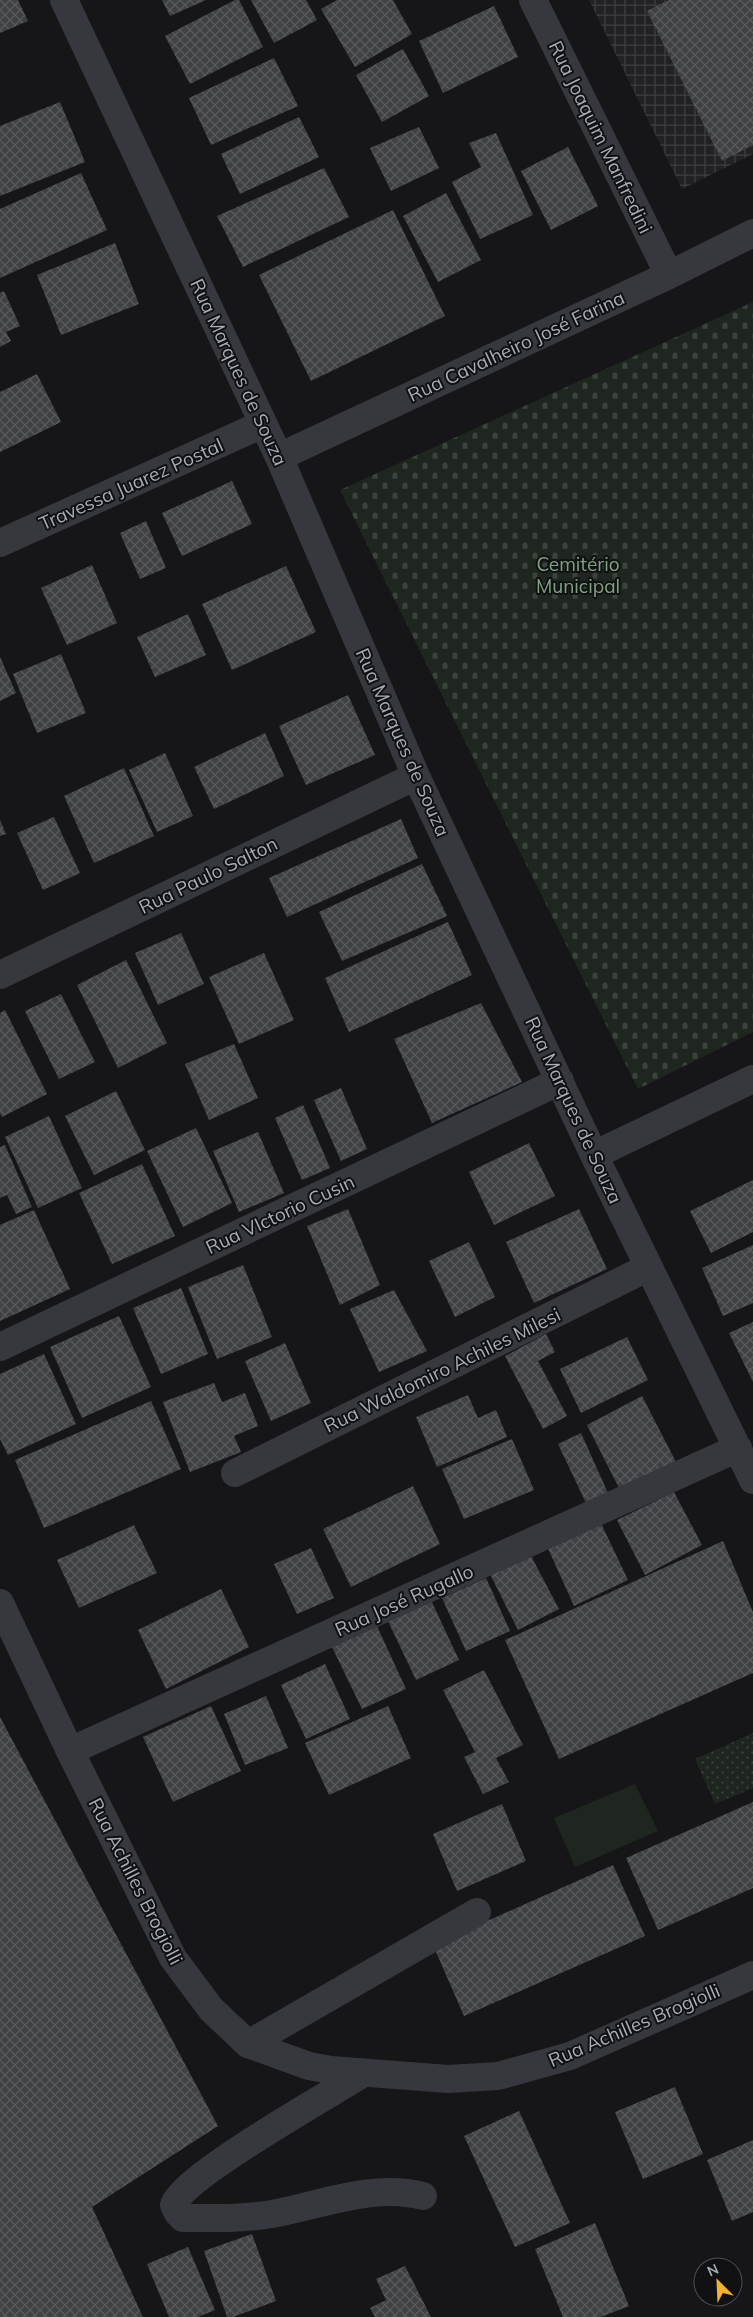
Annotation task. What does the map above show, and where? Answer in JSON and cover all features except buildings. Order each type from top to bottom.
[{"type":"street","name":"Rua Marques de Souza","points":[[64,0],[279,457],[416,776],[594,1154],[753,1480]]},
{"type":"street","name":"Rua Joaquim Manfredini","points":[[533,0],[669,275]]},
{"type":"street","name":"Rua Cavalheiro José Farina","points":[[279,457],[669,275],[753,233]]},
{"type":"street","name":"Travessa Juarez Postal","points":[[0,543],[263,424]]},
{"type":"street","name":"Rua Paulo Salton","points":[[0,975],[416,776]]},
{"type":"street","points":[[594,1154],[753,1079]]},
{"type":"street","name":"Rua VIctorio Cusin","points":[[0,1347],[560,1081]]},
{"type":"street","name":"Rua Waldomiro Achiles Milesi","points":[[235,1473],[649,1267]]},
{"type":"street","name":"Rua José Rugallo","points":[[70,1751],[738,1448]]},
{"type":"street","name":"Rua Achilles Brogiolli","points":[[0,1603],[70,1751],[173,1958],[211,2009],[248,2044],[309,2066],[362,2074],[448,2079],[498,2076],[570,2056],[753,1975]]},
{"type":"street","points":[[248,2044],[477,1912]]},
{"type":"street","points":[[362,2074],[204,2173],[177,2197],[174,2205],[183,2218],[233,2219],[270,2214],[363,2194],[406,2191],[423,2196]]},
{"type":"shaded area","points":[[589,0],[753,0],[753,154],[682,189]]},
{"type":"green space","name":"Cemitério Municipal","points":[[753,302],[753,1032],[638,1089],[340,490]]},
{"type":"green space","points":[[753,1733],[753,1788],[715,1804],[695,1759]]},
{"type":"green space","points":[[635,1784],[658,1831],[575,1867],[554,1818]]}]
